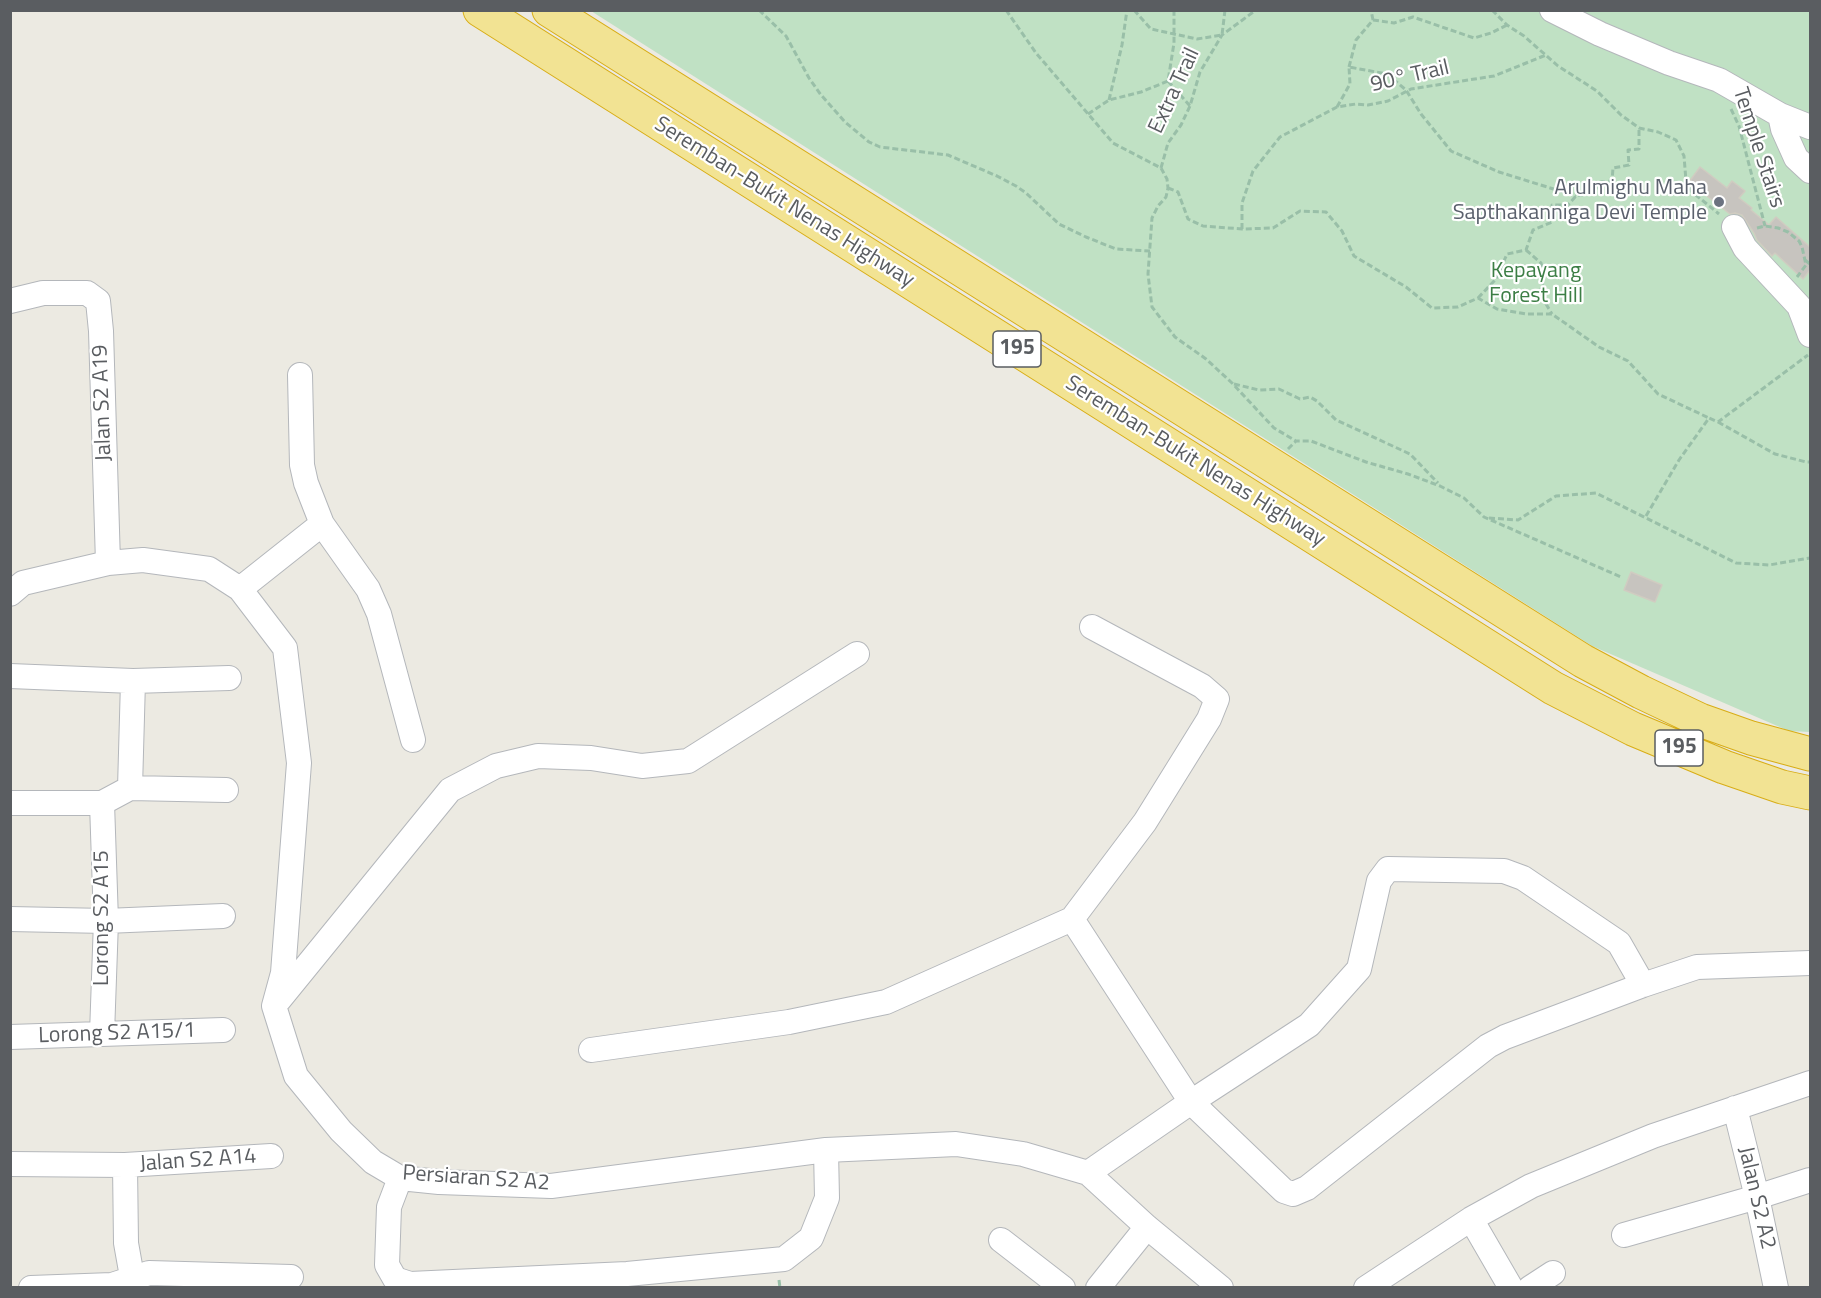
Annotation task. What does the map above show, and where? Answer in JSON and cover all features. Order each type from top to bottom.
[{"type":"highway","name":"Seremban-Bukit Nenas Highway","points":[[480,10],[1553,688],[1633,729],[1724,767],[1782,787],[1810,793]]},
{"type":"highway","name":"Seremban-Bukit Nenas Highway","points":[[549,10],[1583,661],[1700,720],[1751,738],[1808,753]]},
{"type":"street","points":[[1552,10],[1629,46],[1719,80],[1780,115],[1810,127]]},
{"type":"street","points":[[1780,115],[1783,129],[1796,158],[1810,171]]},
{"type":"street","points":[[1737,233],[1745,248],[1798,306],[1810,335]]},
{"type":"street","name":"Jalan S2 A19","points":[[10,301],[43,293],[87,293],[98,301],[102,332],[108,563]]},
{"type":"street","points":[[300,375],[302,465],[306,483],[322,525],[368,589],[378,614],[413,740]]},
{"type":"street","points":[[240,589],[322,525]]},
{"type":"street","points":[[10,594],[24,583],[108,563],[143,560],[209,569],[240,589],[285,648],[299,763],[282,973],[274,1006]]},
{"type":"street","points":[[591,1050],[789,1022],[886,1002],[1072,919],[1145,822],[1209,719],[1217,699],[1202,686],[1092,627]]},
{"type":"street","points":[[274,1006],[450,790],[496,766],[538,756],[591,758],[642,766],[688,761],[857,654]]},
{"type":"street","points":[[10,676],[133,681],[228,678]]},
{"type":"street","points":[[130,788],[133,681]]},
{"type":"street","points":[[10,803],[102,802],[130,788],[226,790]]},
{"type":"street","name":"Lorong S2 A15","points":[[102,802],[106,921],[102,1034]]},
{"type":"street","points":[[1088,1173],[1309,1025],[1359,969],[1379,881],[1388,869],[1504,871],[1523,878],[1619,943],[1643,985]]},
{"type":"street","points":[[10,919],[106,921],[223,916]]},
{"type":"street","points":[[1072,919],[1191,1102],[1284,1191],[1293,1194],[1307,1188],[1488,1046],[1505,1036],[1697,967],[1810,963]]},
{"type":"street","name":"Persiaran S2 A2","points":[[274,1006],[296,1077],[341,1131],[373,1162],[400,1178],[439,1182],[551,1186],[826,1150],[956,1144],[1023,1154],[1088,1173],[1147,1227],[1221,1287]]},
{"type":"street","name":"Lorong S2 A15/1","points":[[10,1037],[223,1030]]},
{"type":"street","points":[[1366,1287],[1472,1219],[1531,1186],[1653,1136],[1810,1083]]},
{"type":"street","name":"Jalan S2 A2","points":[[1735,1108],[1776,1287]]},
{"type":"street","points":[[400,1178],[389,1207],[387,1265],[395,1279],[410,1284],[627,1281],[784,1259],[811,1238],[827,1198],[826,1150]]},
{"type":"street","name":"Jalan S2 A14","points":[[10,1164],[125,1166],[271,1156]]},
{"type":"street","name":"Jalan S2 A14","points":[[125,1166],[126,1243],[133,1283]]},
{"type":"street","points":[[1624,1235],[1810,1180]]},
{"type":"street","points":[[1472,1219],[1511,1287]]},
{"type":"street","points":[[1098,1287],[1147,1227]]},
{"type":"street","points":[[1001,1240],[1063,1287]]},
{"type":"street","points":[[31,1287],[133,1283],[149,1273],[291,1277]]},
{"type":"street","points":[[1530,1287],[1553,1273]]},
{"type":"path","points":[[759,10],[786,36],[821,95],[845,122],[869,142],[880,147],[948,155],[1016,186],[1059,224],[1116,249],[1150,250]]},
{"type":"path","points":[[1006,10],[1036,53],[1113,143],[1161,168],[1167,179],[1166,197],[1152,218],[1148,274],[1152,307],[1175,337],[1206,359],[1274,428],[1296,441],[1311,441],[1440,486],[1464,498],[1484,517],[1621,577]]},
{"type":"path","points":[[1109,100],[1122,45],[1127,10]]},
{"type":"path","points":[[1134,10],[1151,29],[1197,39],[1222,35],[1225,10]]},
{"type":"path","points":[[1174,10],[1174,34],[1168,81],[1190,106]]},
{"type":"path","name":"Extra Trail","points":[[1161,168],[1168,143],[1181,125],[1190,106],[1200,72],[1222,35],[1256,10]]},
{"type":"path","points":[[1371,10],[1373,20]]},
{"type":"path","points":[[1492,10],[1558,66],[1597,90],[1639,128],[1658,132],[1676,140],[1684,156],[1686,181],[1691,191],[1737,233],[1766,226],[1788,232],[1798,241],[1802,247],[1806,265],[1785,291]]},
{"type":"path","points":[[1373,20],[1394,23],[1413,17],[1474,38],[1508,25]]},
{"type":"path","points":[[1337,107],[1350,84],[1349,67],[1356,40],[1373,20]]},
{"type":"path","name":"90° Trail","points":[[1242,228],[1242,203],[1253,171],[1280,137],[1337,107],[1368,105],[1388,101],[1406,90],[1494,76],[1546,56]]},
{"type":"path","points":[[1349,67],[1387,74],[1406,90],[1421,114],[1451,151],[1499,172],[1576,196],[1593,193],[1601,182],[1612,180],[1613,168],[1629,165],[1628,150],[1639,149],[1639,128]]},
{"type":"path","name":"Temple Stairs","points":[[1719,80],[1738,126],[1766,226]]},
{"type":"path","points":[[1088,114],[1109,100],[1141,92],[1168,81]]},
{"type":"path","points":[[1168,188],[1178,192],[1188,219],[1203,226],[1273,228],[1300,211],[1326,212],[1342,231],[1354,256],[1406,287],[1432,308],[1458,307],[1478,298],[1496,279],[1507,254],[1526,250]]},
{"type":"path","points":[[1526,250],[1533,230],[1552,222],[1552,205],[1568,206],[1576,196]]},
{"type":"path","points":[[1526,250],[1541,263],[1544,276],[1540,294],[1552,314],[1599,347],[1628,361],[1658,394],[1718,422],[1775,454],[1810,462]]},
{"type":"path","points":[[1805,260],[1810,264]]},
{"type":"path","points":[[1478,298],[1497,309],[1526,314],[1552,314]]},
{"type":"path","points":[[1718,422],[1810,353]]},
{"type":"path","points":[[1232,383],[1265,391],[1279,389],[1300,399],[1310,397],[1336,420],[1410,454],[1440,486]]},
{"type":"path","points":[[1647,516],[1678,460],[1709,418]]},
{"type":"path","points":[[1288,455],[1288,448],[1296,441]]},
{"type":"path","points":[[1484,517],[1518,520],[1556,496],[1596,493],[1647,516],[1736,563],[1769,565],[1810,558]]},
{"type":"green space","name":"Kepayang Forest Hill","points":[[591,11],[1810,11],[1810,732],[1789,731],[1592,646]]},
{"type":"building","points":[[1700,167],[1727,188],[1732,181],[1745,191],[1739,198],[1752,208],[1751,210],[1769,225],[1776,217],[1810,247],[1810,270],[1803,279],[1775,253],[1772,256],[1757,240],[1742,215],[1730,214],[1689,182]]},
{"type":"building","points":[[1631,572],[1662,585],[1655,602],[1624,590]]},
{"type":"place","name":"Arulmighu Maha Sapthakanniga Devi Temple","points":[[1719,202]]}]
